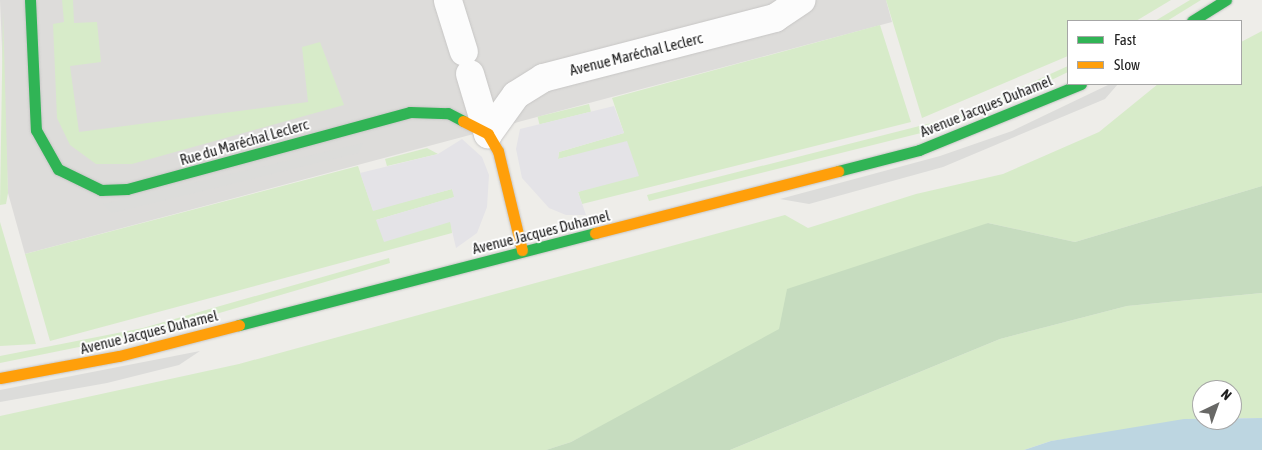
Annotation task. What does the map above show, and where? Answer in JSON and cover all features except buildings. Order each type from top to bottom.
[{"type":"main road","name":"Rue du Maréchal Leclerc","points":[[30,0],[33,110],[38,135],[58,169],[101,190],[150,184],[410,112],[448,112],[488,134]]},
{"type":"main road","points":[[1194,20],[1226,0]]},
{"type":"main road","name":"Avenue Jacques Duhamel","points":[[0,378],[119,356],[522,250],[919,150],[1078,85]]},
{"type":"main road","points":[[488,134],[504,169],[522,250]]},
{"type":"street","name":"Avenue Maréchal Leclerc","points":[[488,134],[516,95],[543,78],[775,18],[802,0]]},
{"type":"street","points":[[448,1],[488,134]]},
{"type":"shaded area","points":[[0,0],[886,0],[892,22],[25,254],[8,193]]},
{"type":"shaded area","points":[[1108,85],[1117,85],[1105,99],[943,167],[809,204],[780,199],[940,156],[1012,131]]},
{"type":"shaded area","points":[[614,106],[624,133],[559,152],[558,159],[627,141],[639,176],[578,192],[586,215],[566,215],[549,208],[522,178],[516,149],[520,129]]},
{"type":"shaded area","points":[[462,139],[482,157],[489,175],[487,207],[477,233],[456,248],[450,222],[384,242],[376,220],[454,197],[452,189],[373,211],[360,173],[438,154]]},
{"type":"shaded area","points":[[363,143],[358,153],[112,213],[103,204]]},
{"type":"shaded area","points":[[200,351],[179,365],[107,383],[0,402],[0,390]]},
{"type":"green space","points":[[62,0],[73,0],[74,23],[97,22],[101,62],[70,66],[79,132],[308,102],[302,47],[320,42],[344,105],[132,164],[96,164],[70,145],[57,118],[53,24],[64,22]]},
{"type":"green space","points":[[886,0],[1171,0],[1138,20],[1067,20],[1067,56],[922,118]]},
{"type":"green space","points":[[1190,0],[1201,0],[1169,20],[1157,20]]},
{"type":"green space","points":[[3,11],[8,193],[6,204],[0,205]]},
{"type":"green space","points":[[880,25],[911,122],[582,204],[578,192],[586,189],[575,155],[558,159],[559,152],[624,133],[612,98]]},
{"type":"green space","points":[[1262,31],[1262,186],[1075,242],[988,223],[571,442],[546,450],[0,450],[0,416],[239,364],[785,215],[808,228],[916,194],[1003,174],[1099,132],[1157,85],[1242,85],[1242,41]]},
{"type":"green space","points":[[1067,66],[1067,72],[1008,101],[933,130],[649,201],[647,195],[955,117]]},
{"type":"green space","points":[[589,104],[591,112],[540,125],[538,117]]},
{"type":"green space","points":[[427,148],[438,154],[387,166],[385,159]]},
{"type":"green space","points":[[358,166],[373,210],[452,189],[455,197],[376,220],[451,222],[452,233],[50,341],[25,254]]},
{"type":"green space","points":[[1262,186],[1262,293],[1127,306],[1000,339],[730,450],[546,450],[571,442],[779,329],[787,289],[988,223],[1075,242]]},
{"type":"green space","points":[[0,222],[36,344],[0,346]]},
{"type":"green space","points":[[389,258],[390,263],[158,331],[0,363],[0,356],[143,328]]},
{"type":"green space","points":[[1262,293],[1262,418],[1242,418],[1242,380],[1192,380],[1192,420],[1051,441],[1024,450],[730,450],[1000,339],[1127,306]]},
{"type":"water","points":[[1242,418],[1262,418],[1262,450],[1024,450],[1051,441],[1184,419],[1192,419],[1192,430],[1242,430]]},
{"type":"traffic: fast","points":[[30,0],[36,130],[58,169],[101,190],[127,189],[410,112],[448,113],[463,121]]},
{"type":"traffic: fast","points":[[1194,20],[1226,0]]},
{"type":"traffic: fast","points":[[838,171],[919,150],[1079,85]]},
{"type":"traffic: fast","points":[[239,325],[595,233]]},
{"type":"traffic: slow","points":[[463,121],[488,134],[498,151],[522,250]]},
{"type":"traffic: slow","points":[[595,233],[838,171]]},
{"type":"traffic: slow","points":[[0,378],[119,356],[239,325]]}]
